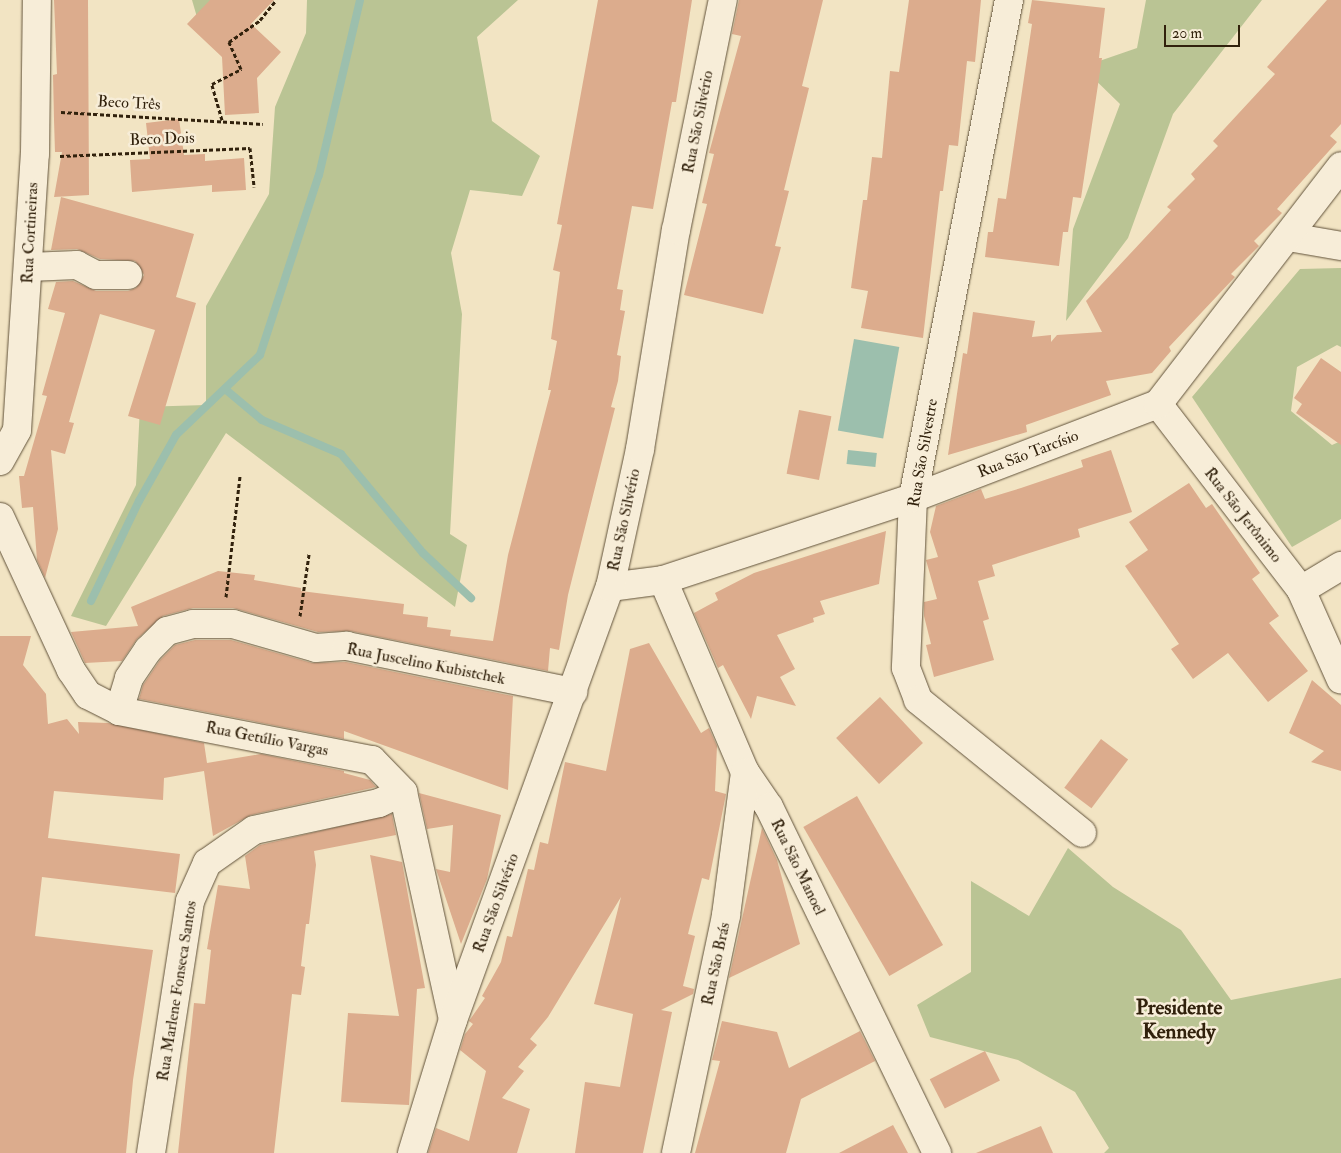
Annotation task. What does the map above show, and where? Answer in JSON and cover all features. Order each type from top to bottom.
[{"type":"street","name":"Rua Cortineiras","points":[[0,461],[17,430],[35,154],[37,0]]},
{"type":"street","name":"Rua São Silvério","points":[[412,1153],[453,1020],[610,586],[640,449],[676,230],[723,0]]},
{"type":"street","name":"Rua São Silvestre","points":[[1008,0],[913,498],[906,668],[918,700],[1082,832]]},
{"type":"street","points":[[1158,404],[1289,237],[1341,166]]},
{"type":"street","points":[[1289,237],[1341,246]]},
{"type":"street","points":[[29,267],[77,265],[96,275],[128,275]]},
{"type":"street","name":"Rua São Tarcísio","points":[[610,586],[663,580],[913,498],[1158,404]]},
{"type":"street","name":"Rua São Jerônimo","points":[[1158,404],[1300,590],[1341,680]]},
{"type":"street","name":"Rua Getúlio Vargas","points":[[0,517],[71,670],[88,695],[119,711],[372,760],[403,792]]},
{"type":"street","points":[[1300,590],[1341,566]]},
{"type":"street","name":"Rua São Manoel","points":[[663,580],[745,772],[769,807],[937,1153]]},
{"type":"street","name":"Rua Juscelino Kubistchek","points":[[119,711],[129,678],[148,650],[167,632],[193,624],[233,624],[282,641],[316,648],[347,646],[573,692]]},
{"type":"street","name":"Rua São Brás","points":[[676,1153],[726,915],[745,772]]},
{"type":"street","points":[[403,792],[453,1020]]},
{"type":"street","name":"Rua Marlene Fonseca Santos","points":[[151,1153],[190,901],[207,863],[254,830],[379,803],[403,792]]},
{"type":"path","points":[[222,120],[212,84],[241,68],[229,42],[260,20],[276,0]]},
{"type":"path","name":"Beco Três","points":[[35,111],[222,120],[263,124]]},
{"type":"path","name":"Beco Dois","points":[[35,154],[250,148],[254,187]]},
{"type":"path","points":[[223,624],[240,476]]},
{"type":"path","points":[[282,641],[300,620],[309,554]]},
{"type":"shaded area","points":[[192,0],[214,0],[199,24]]},
{"type":"shaded area","points":[[307,0],[518,0],[477,37],[492,121],[540,156],[522,196],[470,190],[451,253],[462,314],[450,534],[467,545],[455,607],[226,433],[106,626],[71,616],[136,485],[140,407],[206,405],[206,306],[269,194],[275,107],[306,33]]},
{"type":"shaded area","points":[[1146,0],[1262,0],[1173,114],[1128,238],[1066,321],[1073,229],[1120,104],[1082,67],[1137,48]]},
{"type":"shaded area","points":[[1341,268],[1341,347],[1337,345],[1297,367],[1291,411],[1332,445],[1341,441],[1341,519],[1292,547],[1192,397],[1300,269]]},
{"type":"shaded area","points":[[854,339],[899,347],[883,439],[838,431]]},
{"type":"shaded area","points":[[848,450],[877,453],[875,467],[847,464]]},
{"type":"shaded area","points":[[1068,848],[1113,887],[1181,930],[1231,1000],[1341,978],[1341,1153],[1104,1153],[1109,1148],[1075,1092],[1018,1060],[930,1037],[917,1005],[971,972],[971,881],[1029,916]]},
{"type":"building","points":[[54,0],[88,0],[89,195],[54,197],[62,152],[55,152],[53,75],[57,74]]},
{"type":"building","points":[[210,0],[274,0],[251,24],[281,52],[257,78],[259,113],[225,115],[222,57],[187,24]]},
{"type":"building","points":[[598,0],[692,0],[676,102],[672,102],[653,209],[632,206],[617,289],[623,290],[620,310],[625,311],[617,355],[621,356],[618,381],[611,407],[615,408],[568,595],[559,650],[550,648],[548,671],[350,631],[318,632],[233,608],[193,608],[163,616],[137,639],[122,661],[85,663],[71,632],[138,626],[131,607],[218,571],[255,575],[254,580],[301,588],[301,591],[404,604],[403,614],[428,617],[427,627],[451,630],[450,636],[493,641],[508,555],[551,390],[548,390],[557,341],[551,339],[560,272],[553,270],[562,225],[557,224]]},
{"type":"building","points":[[739,0],[823,0],[802,86],[809,88],[784,190],[789,191],[775,246],[781,247],[763,314],[684,295],[707,204],[702,203],[714,154],[709,153],[741,36],[732,34]]},
{"type":"building","points":[[909,0],[981,0],[975,62],[967,61],[958,146],[949,145],[943,191],[940,191],[923,338],[861,328],[868,291],[851,288],[863,200],[867,200],[872,157],[882,158],[890,71],[899,72]]},
{"type":"building","points":[[1032,0],[1105,8],[1099,58],[1102,58],[1081,198],[1073,197],[1068,232],[1063,232],[1059,266],[985,257],[988,232],[993,232],[998,198],[1006,199],[1032,24],[1028,23]]},
{"type":"building","points":[[1327,0],[1341,0],[1341,124],[1330,136],[1337,142],[1277,209],[1282,213],[1254,241],[1259,246],[1231,274],[1235,277],[1169,347],[1171,351],[1152,373],[1106,381],[1111,395],[1026,425],[1027,432],[948,455],[963,353],[967,354],[973,312],[1035,321],[1032,337],[1051,335],[1051,342],[1057,335],[1102,332],[1086,301],[1171,210],[1167,207],[1195,179],[1191,174],[1218,146],[1213,141],[1275,74],[1267,67]]},
{"type":"building","points":[[179,119],[184,155],[205,154],[205,161],[244,158],[246,190],[212,192],[212,185],[132,192],[130,160],[150,159],[146,123]]},
{"type":"building","points":[[61,197],[194,234],[176,297],[196,303],[160,425],[128,416],[155,330],[100,314],[69,422],[74,423],[65,454],[51,450],[58,529],[45,578],[37,560],[33,507],[22,508],[19,476],[24,476],[47,396],[42,395],[65,313],[48,309],[56,282],[73,281],[96,291],[128,291],[136,288],[144,275],[135,261],[100,259],[77,249],[51,250]]},
{"type":"building","points":[[1321,358],[1341,372],[1341,445],[1296,413],[1302,404],[1294,398]]},
{"type":"building","points":[[799,410],[831,416],[819,480],[787,474]]},
{"type":"building","points":[[1111,450],[1132,512],[1078,529],[1080,537],[992,565],[995,576],[978,581],[989,619],[983,621],[994,660],[934,677],[926,645],[931,644],[924,616],[924,602],[937,599],[926,560],[938,557],[930,532],[936,506],[981,489],[985,499],[1021,488],[1083,467],[1081,460]]},
{"type":"building","points":[[1189,483],[1206,508],[1212,504],[1260,573],[1252,579],[1279,616],[1269,623],[1308,671],[1268,702],[1228,653],[1193,679],[1171,649],[1179,644],[1125,566],[1148,550],[1129,522]]},
{"type":"building","points":[[886,531],[879,584],[820,601],[825,614],[813,618],[814,622],[777,635],[795,669],[780,677],[796,706],[757,696],[751,719],[723,665],[718,668],[694,613],[718,600],[715,593],[754,573]]},
{"type":"building","points":[[0,636],[31,636],[23,665],[46,694],[48,724],[67,719],[79,734],[78,722],[108,723],[204,743],[207,763],[261,754],[344,771],[344,773],[370,780],[376,787],[251,815],[213,836],[204,771],[164,778],[163,800],[54,791],[48,838],[180,854],[175,893],[42,877],[35,936],[153,950],[133,1080],[126,1153],[0,1153]]},
{"type":"building","points":[[195,640],[231,640],[312,663],[346,662],[513,696],[508,790],[344,731],[344,739],[139,699],[143,685],[160,660],[175,645]]},
{"type":"building","points":[[649,643],[701,733],[709,728],[717,746],[715,791],[726,794],[709,880],[702,878],[688,934],[695,936],[683,986],[694,989],[693,994],[661,1010],[672,1012],[643,1153],[575,1153],[585,1082],[620,1087],[633,1014],[594,1004],[621,897],[548,1017],[530,1039],[537,1045],[518,1067],[524,1071],[502,1098],[530,1109],[517,1153],[428,1153],[436,1128],[469,1141],[486,1071],[460,1050],[465,1034],[473,1024],[469,1021],[485,998],[482,996],[501,962],[507,936],[512,937],[528,869],[534,870],[540,842],[548,844],[565,762],[606,771],[630,649]]},
{"type":"building","points":[[1312,680],[1341,705],[1341,771],[1311,762],[1324,751],[1289,733]]},
{"type":"building","points":[[880,697],[923,743],[879,784],[836,738]]},
{"type":"building","points":[[1101,739],[1128,759],[1091,808],[1064,788]]},
{"type":"building","points":[[419,793],[501,815],[487,879],[461,944],[436,869],[450,872],[453,825],[427,829]]},
{"type":"building","points":[[857,796],[943,945],[889,976],[803,827]]},
{"type":"building","points":[[392,814],[396,835],[314,851],[316,865],[309,924],[306,924],[301,966],[305,967],[301,995],[292,994],[274,1153],[178,1153],[194,1003],[205,1004],[211,950],[207,949],[218,885],[250,889],[245,856],[260,845]]},
{"type":"building","points":[[762,828],[777,860],[800,944],[729,978]]},
{"type":"building","points":[[370,855],[402,862],[425,988],[417,989],[409,1105],[341,1102],[348,1013],[399,1016]]},
{"type":"building","points":[[722,1021],[777,1032],[789,1068],[860,1031],[875,1061],[801,1099],[786,1153],[695,1153],[720,1061],[712,1060]]},
{"type":"building","points":[[985,1051],[1000,1080],[945,1109],[930,1079]]},
{"type":"building","points":[[893,1125],[908,1153],[839,1153]]},
{"type":"building","points":[[1041,1126],[1053,1153],[976,1153]]},
{"type":"waterway","points":[[91,601],[139,501],[176,435],[260,355],[319,175],[360,0]]},
{"type":"waterway","points":[[225,389],[262,420],[341,454],[423,553],[471,598]]},
{"type":"district","name":"Presidente Kennedy","points":[[1179,1020]]}]
